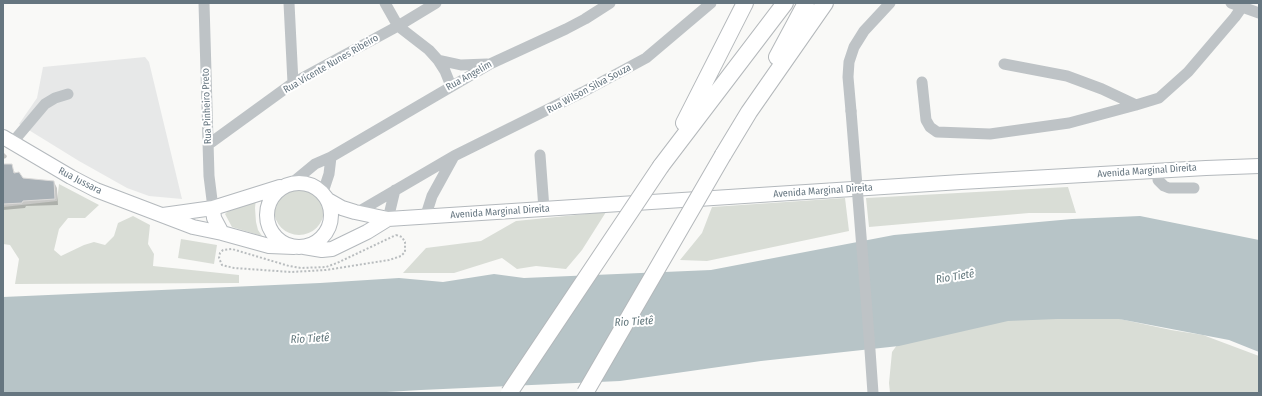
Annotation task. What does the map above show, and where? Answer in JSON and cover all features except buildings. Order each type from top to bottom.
[{"type":"highway","points":[[664,160],[745,3]]},
{"type":"highway","points":[[509,393],[664,160],[785,3]]},
{"type":"highway","points":[[585,393],[745,118],[806,3]]},
{"type":"highway","points":[[745,118],[825,3]]},
{"type":"main road","name":"Rua Jussara","points":[[8,140],[70,177],[96,190],[193,227],[222,233],[269,246],[298,247]]},
{"type":"main road","name":"Avenida Marginal Direita","points":[[326,196],[342,208],[388,219],[425,218],[544,209],[1259,166]]},
{"type":"main road","points":[[298,247],[313,244],[322,238],[328,230],[332,220],[332,210],[326,196],[314,186],[304,182],[287,185],[273,194],[268,204],[266,215],[269,227],[274,236],[283,243],[298,247],[322,250],[332,249],[367,232],[388,219]]},
{"type":"main road","name":"Rua Jussara","points":[[162,215],[213,208],[287,185]]},
{"type":"main road","points":[[213,208],[214,218],[222,233]]},
{"type":"street","name":"Rua Pinheiro Preto","points":[[204,3],[209,176],[213,208]]},
{"type":"street","points":[[289,3],[293,84]]},
{"type":"street","name":"Rua Vicente Nunes Ribeiro","points":[[209,144],[293,84],[398,26],[436,3]]},
{"type":"street","name":"Rua Angelim","points":[[287,185],[316,164],[331,157],[490,64],[566,29],[595,14],[610,3]]},
{"type":"street","name":"Rua Wilson Silva Souza","points":[[358,212],[454,156],[583,92],[646,58],[711,3]]},
{"type":"street","points":[[872,393],[867,305],[848,77],[849,62],[854,47],[864,31],[890,3]]},
{"type":"street","points":[[385,4],[399,13],[414,16],[412,38]]},
{"type":"street","points":[[385,4],[398,26],[438,60],[445,71],[451,86]]},
{"type":"street","points":[[922,82],[926,120],[930,127],[937,132],[990,134],[1069,123],[1159,98],[1188,72],[1235,17],[1236,5],[1259,13]]},
{"type":"street","points":[[438,60],[461,65],[490,64]]},
{"type":"street","points":[[1004,64],[1067,76],[1102,89],[1136,105]]},
{"type":"street","points":[[8,140],[45,104],[55,98],[68,94]]},
{"type":"street","points":[[540,154],[544,209]]},
{"type":"street","points":[[425,218],[432,196],[454,156]]},
{"type":"street","points":[[326,196],[331,157]]},
{"type":"street","points":[[1158,171],[1158,180],[1164,186],[1169,188],[1194,188]]},
{"type":"street","points":[[388,219],[395,190]]},
{"type":"shaded area","points":[[145,57],[149,62],[182,199],[149,196],[127,188],[79,161],[19,124],[37,98],[43,67]]},
{"type":"shaded area","points":[[59,184],[99,205],[85,218],[68,218],[59,229],[54,250],[61,256],[94,242],[105,245],[114,236],[118,223],[133,216],[150,225],[148,244],[154,254],[153,266],[239,275],[239,283],[15,284],[19,259],[10,245],[3,244],[3,207],[57,201]]},
{"type":"shaded area","points":[[294,185],[304,185],[317,192],[324,205],[324,215],[317,228],[304,235],[294,235],[285,231],[278,224],[274,215],[274,205],[278,196],[285,189]]},
{"type":"shaded area","points":[[1068,187],[1076,213],[1029,213],[869,227],[866,198]]},
{"type":"shaded area","points":[[256,198],[256,222],[258,230],[262,236],[232,227],[225,214],[233,206]]},
{"type":"shaded area","points":[[845,198],[849,231],[707,261],[680,260],[702,233],[712,207]]},
{"type":"shaded area","points":[[606,212],[582,250],[566,269],[536,266],[517,269],[502,258],[454,273],[403,273],[426,248],[481,241],[516,221]]},
{"type":"shaded area","points":[[181,239],[217,245],[214,264],[178,258]]},
{"type":"shaded area","points":[[1106,316],[1171,330],[1203,335],[1259,356],[1259,393],[890,393],[889,383],[892,352],[897,345],[964,321]]},
{"type":"water","name":"Rio Tietê","points":[[1140,216],[1259,240],[1259,352],[1229,340],[1119,319],[1057,319],[1008,321],[899,346],[761,361],[620,381],[369,393],[3,393],[3,297],[320,283],[399,278],[443,282],[494,274],[524,278],[711,270],[894,235],[1072,219]]}]
